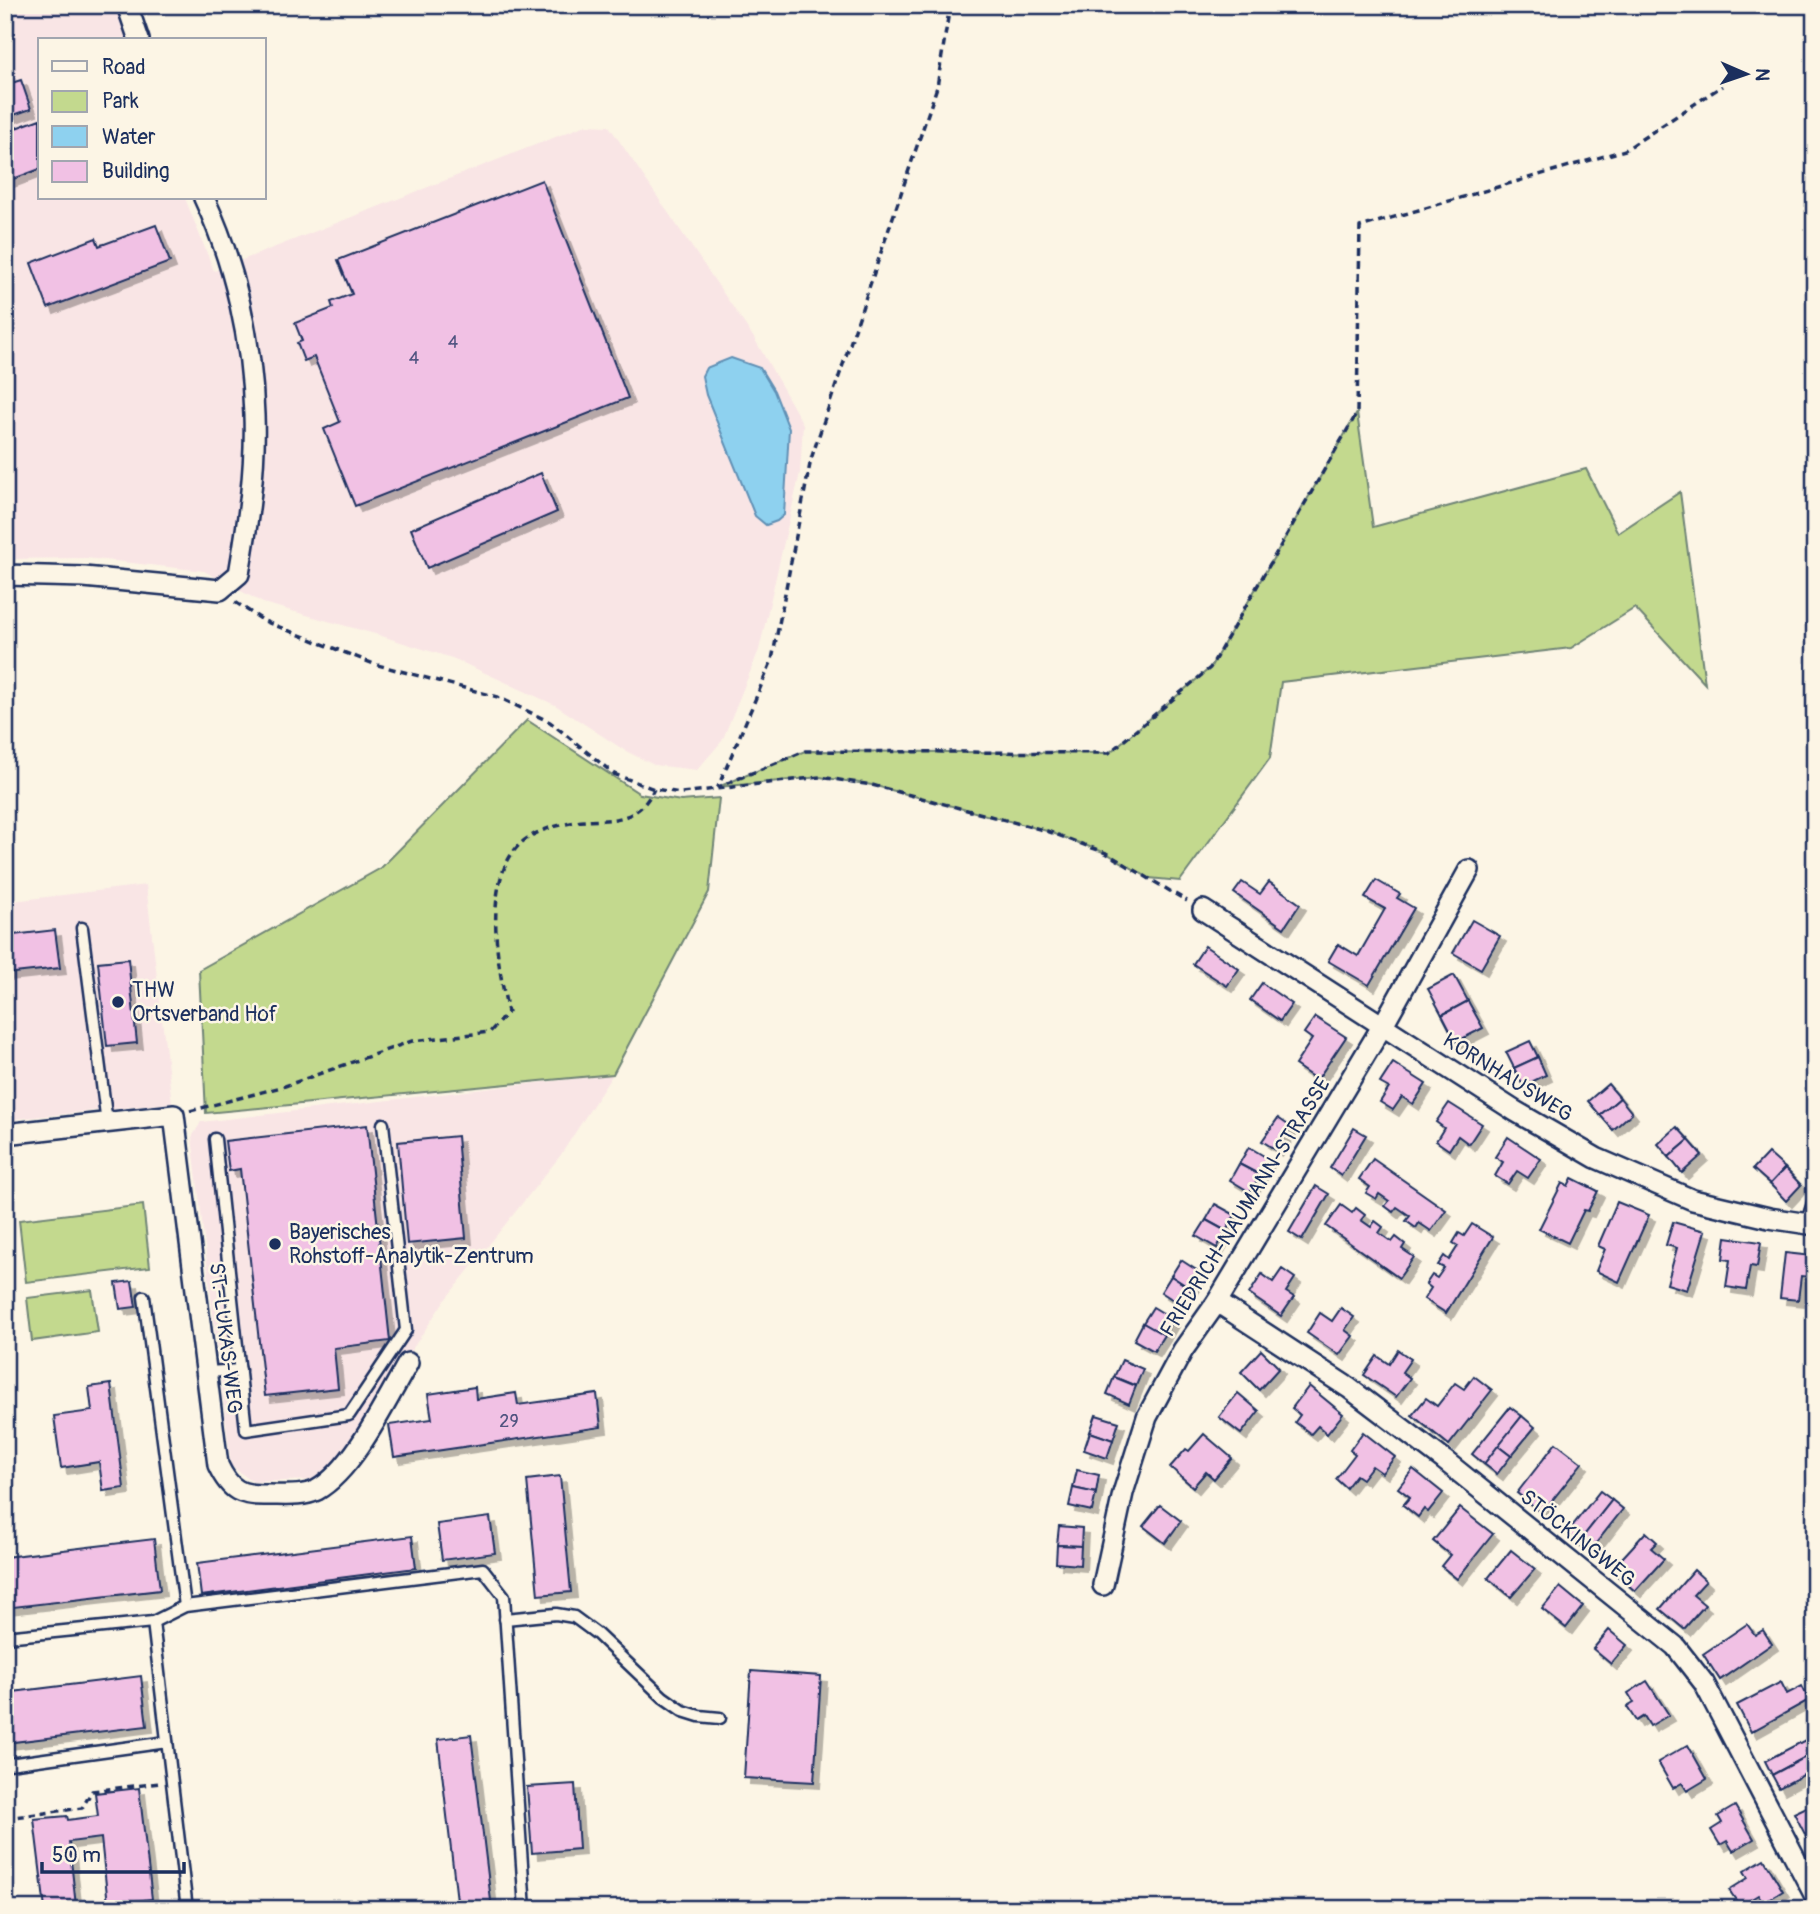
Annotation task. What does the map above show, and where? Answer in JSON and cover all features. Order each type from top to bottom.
[{"type":"street","points":[[127,5],[138,38]]},
{"type":"street","points":[[5,575],[84,577],[220,590],[239,574],[248,519],[254,415],[243,313],[217,226],[205,200]]},
{"type":"street","name":"FRIEDRICH-NAUMANN-STRASSE","points":[[1103,1585],[1123,1493],[1147,1417],[1183,1350],[1217,1302],[1383,1025],[1469,870]]},
{"type":"street","name":"KORNHAUSWEG","points":[[1203,910],[1516,1111],[1596,1157],[1693,1200],[1811,1225]]},
{"type":"street","points":[[5,1134],[174,1115]]},
{"type":"street","name":"ST.-LUKAS-WEG","points":[[174,1115],[218,1465],[224,1478],[234,1489],[249,1496],[293,1495],[314,1491],[337,1475],[349,1460],[408,1363]]},
{"type":"street","name":"STÖCKINGWEG","points":[[1217,1302],[1349,1388],[1444,1460],[1675,1646],[1704,1684],[1815,1896]]},
{"type":"lane","points":[[82,928],[107,1123]]},
{"type":"lane","points":[[215,1139],[246,1430],[349,1415],[406,1330],[383,1124]]},
{"type":"lane","points":[[1811,1225],[1815,1197]]},
{"type":"lane","points":[[144,1297],[185,1606]]},
{"type":"lane","points":[[208,1372],[240,1370]]},
{"type":"lane","points":[[5,1637],[153,1622],[185,1606],[483,1569],[504,1596],[525,1909]]},
{"type":"lane","points":[[505,1619],[556,1614],[574,1617],[597,1634],[663,1697],[683,1711],[720,1718]]},
{"type":"lane","points":[[153,1622],[184,1908]]},
{"type":"lane","points":[[9,1764],[167,1742]]},
{"type":"path","points":[[718,787],[772,660],[811,459],[937,87],[950,5]]},
{"type":"path","points":[[718,787],[805,751],[1109,753],[1210,668],[1357,413],[1360,227],[1625,150],[1722,86]]},
{"type":"path","points":[[220,590],[264,621],[374,664],[498,698],[550,722],[614,774],[654,789],[681,793],[820,777],[872,785],[1059,835],[1106,853],[1203,910]]},
{"type":"path","points":[[174,1115],[285,1086],[412,1041],[490,1032],[508,1012],[500,977],[495,923],[497,896],[506,865],[518,846],[537,833],[567,823],[618,820],[635,813],[648,802],[654,789]]},
{"type":"path","points":[[5,1805],[7,1818],[82,1808],[92,1791],[172,1781]]},
{"type":"shaded area","points":[[5,5],[118,5],[126,38],[38,38],[38,200],[186,200],[214,271],[586,125],[609,126],[754,338],[803,424],[800,473],[759,650],[722,741],[697,770],[654,765],[624,750],[555,705],[452,658],[263,603],[204,571],[86,558],[5,559]]},
{"type":"shaded area","points":[[146,885],[172,1103],[5,1120],[5,902]]},
{"type":"shaded area","name":"Bayerisches Rohstoff-Analytik-Zentrum","points":[[613,1074],[560,1156],[444,1301],[344,1453],[313,1480],[253,1482],[231,1466],[192,1137],[201,1122]]},
{"type":"green space","points":[[1357,413],[1373,527],[1586,469],[1618,533],[1680,492],[1705,684],[1635,608],[1571,648],[1281,682],[1270,758],[1180,881],[1149,878],[1106,853],[1047,831],[872,785],[820,777],[718,787],[805,751],[1109,753],[1210,668]]},
{"type":"green space","points":[[527,720],[640,794],[681,801],[719,798],[709,892],[613,1074],[206,1113],[199,970],[381,868]]},
{"type":"green space","points":[[143,1205],[150,1267],[26,1282],[19,1220]]},
{"type":"green space","points":[[92,1290],[98,1332],[32,1341],[27,1298]]},
{"type":"water","points":[[731,358],[760,368],[774,391],[789,429],[784,515],[766,525],[755,516],[706,395],[702,376],[706,368]]},
{"type":"building","points":[[21,80],[31,109],[5,118],[5,85]]},
{"type":"building","points":[[38,120],[38,170],[5,182],[5,132]]},
{"type":"building","points":[[542,180],[628,398],[355,506],[324,429],[340,422],[314,357],[304,361],[297,343],[302,341],[295,323],[333,308],[331,302],[352,294],[338,260]]},
{"type":"building","points":[[156,225],[170,262],[48,308],[31,263],[96,238],[99,246]]},
{"type":"building","points":[[541,473],[557,512],[427,568],[411,529]]},
{"type":"building","points":[[1376,880],[1400,894],[1397,898],[1414,908],[1369,985],[1328,961],[1338,944],[1358,956],[1385,909],[1365,898]]},
{"type":"building","points":[[1242,882],[1260,894],[1269,882],[1300,904],[1284,928],[1234,893]]},
{"type":"building","points":[[1472,920],[1500,936],[1481,969],[1453,953]]},
{"type":"building","points":[[55,930],[60,968],[5,974],[5,936]]},
{"type":"building","points":[[1205,946],[1239,969],[1227,986],[1193,964]]},
{"type":"building","name":"THW Ortsverband Hof","points":[[128,959],[137,1043],[107,1046],[98,962]]},
{"type":"building","points":[[1454,975],[1468,1001],[1442,1015],[1428,989]]},
{"type":"building","points":[[1262,983],[1292,1004],[1280,1021],[1250,1000]]},
{"type":"building","points":[[1468,1001],[1483,1028],[1456,1042],[1442,1015]]},
{"type":"building","points":[[1315,1017],[1346,1037],[1317,1080],[1295,1065],[1312,1039],[1304,1033]]},
{"type":"building","points":[[1530,1041],[1538,1057],[1514,1068],[1506,1052]]},
{"type":"building","points":[[1538,1057],[1546,1075],[1523,1086],[1514,1068]]},
{"type":"building","points":[[1393,1063],[1426,1084],[1413,1104],[1402,1097],[1393,1110],[1380,1102],[1389,1088],[1380,1083]]},
{"type":"building","points":[[1608,1084],[1620,1098],[1600,1115],[1588,1101]]},
{"type":"building","points":[[1620,1098],[1632,1113],[1613,1130],[1600,1115]]},
{"type":"building","points":[[1449,1103],[1482,1124],[1469,1144],[1458,1136],[1449,1150],[1436,1141],[1444,1128],[1436,1122]]},
{"type":"building","points":[[1278,1118],[1291,1127],[1276,1150],[1262,1141]]},
{"type":"building","points":[[367,1125],[390,1341],[334,1348],[338,1388],[265,1396],[240,1169],[229,1171],[225,1141]]},
{"type":"building","points":[[1677,1127],[1689,1140],[1669,1157],[1658,1144]]},
{"type":"building","points":[[1354,1128],[1366,1135],[1341,1176],[1330,1168]]},
{"type":"building","points":[[457,1136],[466,1238],[407,1244],[398,1142]]},
{"type":"building","points":[[1508,1137],[1541,1159],[1528,1178],[1517,1171],[1508,1184],[1495,1176],[1503,1162],[1495,1157]]},
{"type":"building","points":[[1689,1140],[1702,1155],[1682,1173],[1669,1157]]},
{"type":"building","points":[[1249,1147],[1269,1159],[1260,1175],[1239,1164]]},
{"type":"building","points":[[1768,1153],[1785,1168],[1770,1184],[1753,1169]]},
{"type":"building","points":[[1373,1159],[1446,1210],[1431,1231],[1419,1223],[1416,1228],[1406,1221],[1410,1216],[1397,1207],[1393,1212],[1385,1206],[1389,1201],[1379,1194],[1376,1199],[1366,1193],[1370,1187],[1359,1179]]},
{"type":"building","points":[[1239,1164],[1260,1175],[1250,1192],[1230,1180]]},
{"type":"building","points":[[1785,1168],[1801,1185],[1786,1201],[1770,1184]]},
{"type":"building","points":[[1572,1178],[1598,1191],[1588,1211],[1584,1210],[1568,1243],[1539,1229],[1562,1183],[1568,1186]]},
{"type":"building","points":[[1316,1186],[1329,1194],[1302,1240],[1289,1232]]},
{"type":"building","points":[[1617,1202],[1649,1215],[1619,1282],[1596,1271],[1605,1249],[1598,1246]]},
{"type":"building","points":[[1215,1204],[1235,1215],[1226,1231],[1206,1220]]},
{"type":"building","points":[[1341,1205],[1352,1213],[1356,1208],[1365,1215],[1361,1220],[1371,1227],[1375,1221],[1383,1227],[1379,1233],[1392,1242],[1396,1237],[1405,1244],[1402,1249],[1414,1257],[1399,1278],[1326,1226]]},
{"type":"building","points":[[1206,1220],[1226,1231],[1217,1248],[1196,1236]]},
{"type":"building","points":[[1673,1222],[1705,1231],[1687,1290],[1667,1284],[1677,1248],[1666,1245]]},
{"type":"building","points":[[1472,1224],[1493,1237],[1446,1313],[1424,1299],[1431,1288],[1426,1284],[1432,1275],[1437,1278],[1444,1268],[1438,1265],[1444,1256],[1449,1260],[1458,1246],[1453,1243],[1459,1233],[1464,1236]]},
{"type":"building","points":[[1726,1237],[1761,1242],[1757,1267],[1750,1266],[1746,1290],[1726,1287],[1730,1260],[1723,1259]]},
{"type":"building","points":[[1785,1253],[1812,1256],[1810,1277],[1801,1276],[1798,1300],[1780,1298]]},
{"type":"building","points":[[1181,1260],[1201,1273],[1191,1289],[1171,1276]]},
{"type":"building","points":[[1282,1269],[1295,1278],[1286,1292],[1294,1297],[1281,1316],[1249,1294],[1262,1274],[1273,1282]]},
{"type":"building","points":[[1171,1276],[1191,1289],[1181,1305],[1161,1292]]},
{"type":"building","points":[[132,1281],[136,1307],[120,1309],[116,1283]]},
{"type":"building","points":[[1153,1307],[1173,1319],[1164,1335],[1143,1323]]},
{"type":"building","points":[[1341,1308],[1354,1317],[1345,1330],[1353,1336],[1339,1355],[1307,1333],[1320,1313],[1332,1321]]},
{"type":"building","points":[[1143,1323],[1164,1335],[1154,1351],[1134,1340]]},
{"type":"building","points":[[1261,1350],[1279,1368],[1259,1390],[1241,1372]]},
{"type":"building","points":[[1398,1350],[1411,1359],[1402,1372],[1410,1378],[1396,1397],[1364,1375],[1377,1356],[1389,1364]]},
{"type":"building","points":[[1122,1360],[1143,1369],[1136,1386],[1114,1377]]},
{"type":"building","points":[[1474,1376],[1492,1390],[1449,1445],[1412,1415],[1426,1398],[1437,1406],[1455,1383],[1464,1389]]},
{"type":"building","points":[[1114,1377],[1136,1386],[1129,1404],[1107,1394]]},
{"type":"building","points":[[111,1384],[124,1488],[103,1491],[99,1462],[61,1468],[54,1416],[92,1411],[89,1387]]},
{"type":"building","points":[[1309,1386],[1343,1414],[1327,1434],[1318,1426],[1311,1434],[1295,1422],[1300,1415],[1292,1408]]},
{"type":"building","points":[[475,1387],[476,1399],[516,1393],[518,1405],[597,1394],[601,1427],[394,1457],[389,1425],[432,1419],[428,1394]]},
{"type":"building","points":[[1238,1393],[1259,1411],[1241,1434],[1219,1417]]},
{"type":"building","points":[[1510,1407],[1522,1416],[1484,1464],[1472,1454]]},
{"type":"building","points":[[1096,1415],[1119,1422],[1113,1440],[1090,1432]]},
{"type":"building","points":[[1522,1416],[1535,1427],[1511,1456],[1498,1446]]},
{"type":"building","points":[[1090,1432],[1113,1440],[1107,1458],[1084,1450]]},
{"type":"building","points":[[1363,1432],[1395,1457],[1382,1473],[1372,1466],[1362,1479],[1356,1475],[1346,1488],[1336,1479],[1355,1454],[1350,1450]]},
{"type":"building","points":[[1204,1434],[1232,1458],[1214,1479],[1206,1472],[1193,1487],[1170,1467]]},
{"type":"building","points":[[1556,1443],[1582,1463],[1542,1513],[1517,1493]]},
{"type":"building","points":[[1498,1446],[1511,1456],[1497,1474],[1484,1464]]},
{"type":"building","points":[[1413,1469],[1443,1493],[1428,1512],[1424,1509],[1418,1517],[1403,1505],[1410,1497],[1398,1488]]},
{"type":"building","points":[[1077,1470],[1099,1475],[1096,1493],[1073,1488]]},
{"type":"building","points":[[560,1476],[571,1592],[538,1595],[527,1480]]},
{"type":"building","points":[[1073,1488],[1096,1493],[1092,1511],[1069,1506]]},
{"type":"building","points":[[1600,1491],[1612,1500],[1578,1543],[1566,1534]]},
{"type":"building","points":[[1612,1500],[1623,1509],[1589,1552],[1578,1543]]},
{"type":"building","points":[[1160,1505],[1181,1521],[1165,1543],[1143,1526]]},
{"type":"building","points":[[1460,1508],[1493,1534],[1457,1579],[1441,1566],[1450,1555],[1433,1541]]},
{"type":"building","points":[[490,1517],[495,1553],[442,1560],[437,1524]]},
{"type":"building","points":[[1059,1526],[1082,1528],[1081,1546],[1057,1545]]},
{"type":"building","points":[[1646,1532],[1657,1542],[1651,1548],[1664,1559],[1635,1591],[1611,1570]]},
{"type":"building","points":[[412,1536],[416,1568],[201,1596],[197,1563]]},
{"type":"building","points":[[154,1539],[160,1590],[5,1608],[5,1557]]},
{"type":"building","points":[[1057,1545],[1081,1546],[1080,1565],[1056,1563]]},
{"type":"building","points":[[1511,1550],[1535,1569],[1511,1597],[1488,1578]]},
{"type":"building","points":[[1694,1570],[1706,1581],[1693,1595],[1705,1605],[1684,1629],[1660,1609]]},
{"type":"building","points":[[1560,1587],[1583,1606],[1566,1628],[1542,1609]]},
{"type":"building","points":[[1747,1624],[1755,1635],[1763,1630],[1772,1644],[1720,1680],[1703,1654]]},
{"type":"building","points":[[1609,1630],[1627,1645],[1611,1664],[1593,1649]]},
{"type":"building","points":[[751,1671],[821,1676],[814,1782],[744,1778]]},
{"type":"building","points":[[141,1676],[147,1726],[5,1743],[5,1693]]},
{"type":"building","points":[[1647,1681],[1669,1715],[1650,1726],[1644,1716],[1636,1721],[1627,1707],[1634,1703],[1628,1693]]},
{"type":"building","points":[[1781,1682],[1787,1694],[1802,1686],[1809,1700],[1751,1732],[1737,1705]]},
{"type":"building","points":[[471,1735],[492,1909],[458,1909],[438,1739]]},
{"type":"building","points":[[1813,1736],[1815,1752],[1772,1775],[1765,1761]]},
{"type":"building","points":[[1688,1745],[1707,1779],[1687,1791],[1682,1783],[1673,1788],[1658,1762]]},
{"type":"building","points":[[1815,1752],[1815,1769],[1779,1788],[1772,1775]]},
{"type":"building","points":[[575,1784],[579,1849],[532,1853],[527,1787]]},
{"type":"building","points":[[139,1788],[152,1899],[108,1904],[101,1838],[69,1842],[76,1906],[45,1909],[34,1819],[67,1816],[68,1820],[98,1816],[95,1793]]},
{"type":"building","points":[[1815,1803],[1815,1839],[1809,1842],[1794,1813]]},
{"type":"building","points":[[1735,1806],[1754,1839],[1733,1851],[1727,1841],[1720,1845],[1711,1830],[1722,1823],[1718,1816]]},
{"type":"building","points":[[1764,1859],[1783,1891],[1763,1903],[1758,1895],[1740,1906],[1729,1890],[1748,1878],[1744,1871]]},
{"type":"place","name":"THW Ortsverband Hof","points":[[118,1002]]},
{"type":"place","name":"Bayerisches Rohstoff-Analytik-Zentrum","points":[[275,1244]]}]
